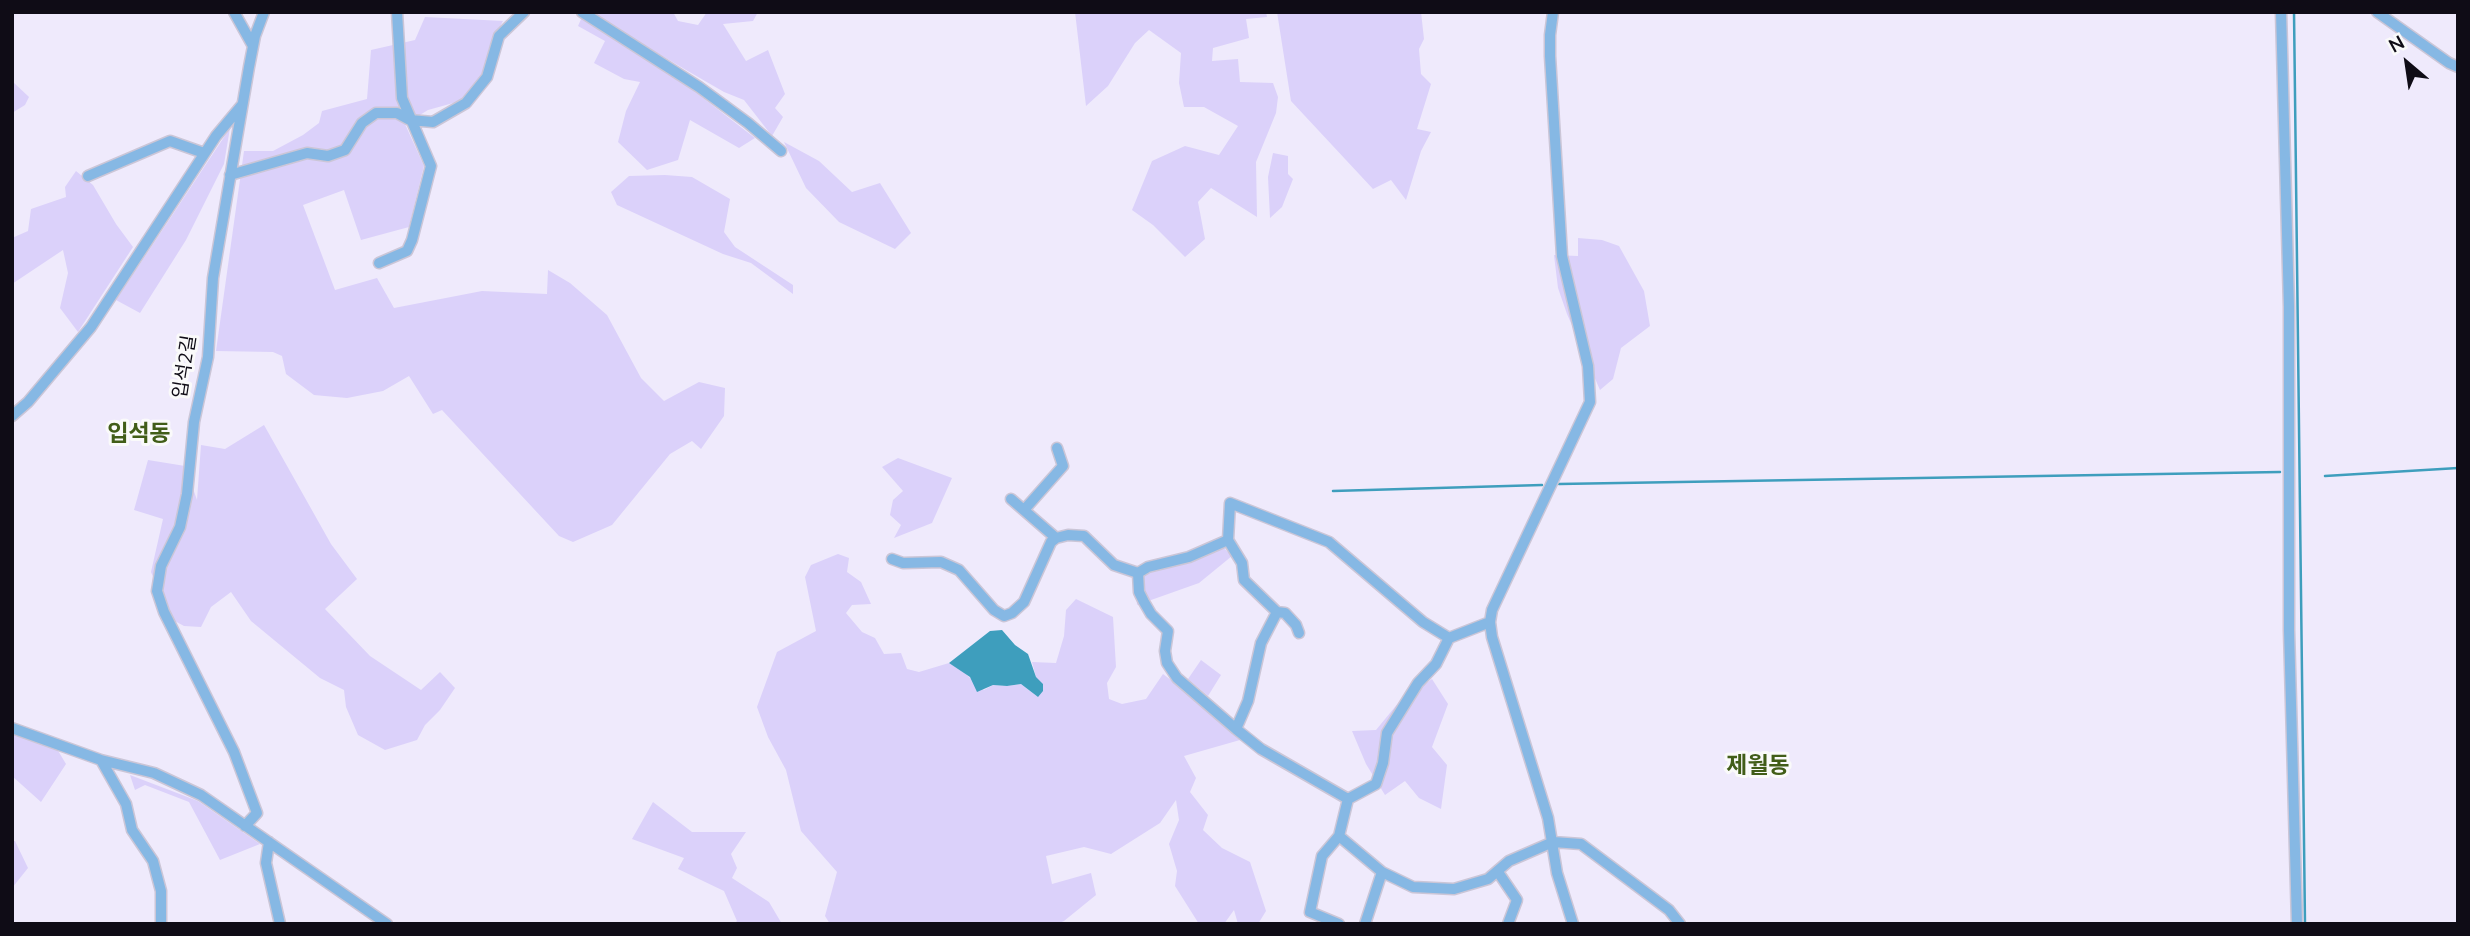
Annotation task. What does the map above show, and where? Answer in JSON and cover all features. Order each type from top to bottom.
[{"type":"street","points":[[234,12],[253,46]]},
{"type":"street","name":"입석2길","points":[[245,826],[257,813],[234,752],[164,612],[157,591],[161,566],[180,527],[187,494],[194,422],[208,357],[213,278],[253,46],[264,12]]},
{"type":"street","points":[[379,263],[407,251],[431,166],[402,97],[397,12]]},
{"type":"street","points":[[230,176],[307,153],[328,156],[345,150],[362,123],[376,113],[397,113],[410,120],[433,121],[466,103],[487,77],[499,36],[524,12]]},
{"type":"street","points":[[582,12],[699,87],[781,151]]},
{"type":"street","points":[[1553,12],[1549,35],[1562,256],[1588,366],[1590,402],[1492,610],[1490,622],[1492,637],[1548,818],[1558,873],[1573,924]]},
{"type":"street","points":[[2281,12],[2289,307],[2289,631],[2297,924]]},
{"type":"street","points":[[2377,12],[2458,67]]},
{"type":"street","points":[[12,416],[28,402],[91,327],[204,153],[242,105]]},
{"type":"street","points":[[88,176],[170,141],[204,153]]},
{"type":"street","points":[[1024,510],[1063,466],[1056,448]]},
{"type":"street","points":[[1011,499],[1056,538]]},
{"type":"street","points":[[1299,633],[1296,625],[1285,613],[1277,612],[1244,580],[1242,563],[1228,541],[1230,503],[1329,542],[1423,622],[1449,638]]},
{"type":"street","points":[[892,559],[903,563],[941,562],[959,570],[994,610],[1004,616],[1012,613],[1024,602],[1051,542],[1056,538],[1068,535],[1084,536],[1114,565],[1138,573],[1148,567],[1189,557],[1228,541]]},
{"type":"street","points":[[1138,573],[1139,592],[1144,602],[1151,614],[1168,631],[1165,651],[1167,663],[1177,678],[1261,749],[1348,799]]},
{"type":"street","points":[[1237,729],[1248,701],[1261,643],[1277,612]]},
{"type":"street","points":[[1339,924],[1310,912],[1322,856],[1339,836],[1348,799],[1376,784],[1383,762],[1387,733],[1418,683],[1436,664],[1449,638],[1490,622]]},
{"type":"street","points":[[12,728],[33,733],[101,760],[154,774],[201,795],[387,924]]},
{"type":"street","points":[[101,760],[126,804],[132,830],[153,861],[161,891],[161,924]]},
{"type":"street","points":[[1339,836],[1382,872],[1413,887],[1454,889],[1488,879],[1509,861],[1553,842],[1581,844],[1669,910],[1680,924]]},
{"type":"street","points":[[270,842],[266,863],[280,924]]},
{"type":"street","points":[[1365,924],[1382,872]]},
{"type":"street","points":[[1498,872],[1517,900],[1508,924]]},
{"type":"shaded area","points":[[588,12],[673,12],[678,21],[698,25],[707,12],[758,12],[753,21],[723,24],[746,61],[768,50],[785,94],[775,108],[783,117],[772,136],[744,100],[724,92]]},
{"type":"shaded area","points":[[1075,12],[1266,12],[1267,17],[1246,19],[1249,38],[1213,48],[1212,61],[1238,59],[1240,82],[1273,83],[1278,97],[1276,113],[1256,162],[1257,217],[1211,188],[1198,202],[1205,239],[1185,257],[1153,225],[1132,210],[1152,161],[1185,146],[1219,155],[1238,126],[1204,107],[1184,107],[1179,83],[1181,53],[1149,30],[1135,43],[1108,86],[1086,106]]},
{"type":"shaded area","points":[[1277,12],[1421,12],[1424,39],[1419,49],[1421,74],[1431,84],[1417,129],[1431,132],[1421,151],[1406,200],[1391,180],[1373,189],[1291,101]]},
{"type":"shaded area","points":[[425,17],[503,21],[489,48],[482,78],[464,100],[428,110],[405,124],[424,166],[409,227],[361,240],[344,190],[303,205],[335,290],[377,278],[394,308],[482,291],[547,294],[548,270],[570,283],[607,315],[641,378],[664,401],[699,382],[725,388],[724,416],[701,449],[692,441],[670,454],[612,525],[573,542],[559,536],[442,410],[433,414],[409,376],[383,391],[347,398],[314,395],[286,374],[282,356],[273,352],[216,351],[244,151],[273,151],[319,123],[322,111],[367,99],[371,50],[415,40]]},
{"type":"shaded area","points":[[582,17],[676,77],[755,138],[739,148],[690,120],[678,160],[647,170],[618,142],[626,111],[640,82],[624,79],[594,63],[605,41],[578,26]]},
{"type":"shaded area","points":[[12,81],[29,97],[25,105],[12,113]]},
{"type":"shaded area","points":[[230,128],[224,164],[186,240],[140,313],[116,300]]},
{"type":"shaded area","points":[[784,142],[819,161],[852,192],[880,183],[911,233],[895,249],[839,222],[806,188]]},
{"type":"shaded area","points":[[1273,153],[1288,156],[1288,174],[1293,179],[1282,207],[1270,218],[1268,177]]},
{"type":"shaded area","points":[[76,171],[93,185],[133,247],[78,332],[60,308],[68,273],[63,250],[12,284],[12,238],[28,231],[31,209],[66,197],[65,187]]},
{"type":"shaded area","points":[[629,176],[692,177],[730,199],[724,232],[735,247],[793,285],[793,294],[751,263],[723,254],[617,205],[611,192]]},
{"type":"shaded area","points":[[1578,238],[1602,240],[1619,246],[1644,291],[1650,326],[1621,348],[1613,379],[1600,390],[1558,288],[1554,255],[1578,256]]},
{"type":"shaded area","points":[[264,425],[331,544],[357,579],[325,609],[370,656],[421,690],[440,672],[455,688],[440,710],[425,725],[417,740],[385,750],[358,735],[346,707],[344,690],[320,678],[251,621],[231,592],[211,607],[201,627],[184,626],[171,619],[151,572],[163,519],[134,510],[148,460],[185,466],[197,500],[201,445],[225,449]]},
{"type":"shaded area","points":[[898,458],[952,478],[932,523],[894,538],[901,525],[890,515],[893,500],[903,491],[882,467]]},
{"type":"shaded area","points":[[1218,542],[1232,556],[1199,583],[1137,605],[1135,568]]},
{"type":"shaded area","points":[[838,554],[849,558],[847,572],[861,582],[871,604],[852,605],[846,613],[862,632],[875,638],[884,654],[901,653],[907,669],[919,672],[949,663],[984,690],[993,685],[1021,684],[1038,697],[1032,662],[1056,663],[1064,636],[1066,610],[1076,599],[1113,617],[1116,667],[1107,683],[1109,699],[1122,704],[1146,699],[1163,674],[1195,698],[1240,740],[1184,756],[1196,778],[1190,792],[1208,815],[1203,830],[1222,848],[1250,862],[1266,911],[1258,924],[1238,924],[1234,910],[1224,924],[1199,924],[1175,886],[1177,871],[1169,844],[1179,820],[1176,800],[1160,823],[1111,854],[1084,847],[1046,856],[1052,884],[1091,873],[1096,895],[1057,924],[830,924],[825,916],[837,872],[801,831],[786,770],[768,737],[757,707],[777,652],[816,631],[805,577],[811,565]]},
{"type":"shaded area","points":[[1201,660],[1221,675],[1208,696],[1188,679]]},
{"type":"shaded area","points":[[1432,679],[1448,704],[1432,747],[1447,765],[1441,809],[1419,798],[1405,781],[1385,795],[1366,764],[1352,731],[1376,730],[1399,702]]},
{"type":"shaded area","points":[[12,734],[57,749],[66,764],[41,802],[12,776]]},
{"type":"shaded area","points":[[130,775],[198,801],[260,844],[220,860],[189,802],[145,785],[135,790]]},
{"type":"shaded area","points":[[653,802],[692,832],[746,832],[731,854],[737,868],[732,878],[769,902],[782,924],[734,924],[737,921],[724,891],[678,869],[684,858],[632,839]]},
{"type":"shaded area","points":[[12,841],[15,841],[28,868],[12,888]]},
{"type":"water","points":[[1002,630],[1015,645],[1028,654],[1036,677],[1043,684],[1043,691],[1038,697],[1021,684],[993,685],[977,692],[970,677],[949,663],[990,631]]},
{"type":"waterway","points":[[2294,12],[2305,924]]},
{"type":"waterway","points":[[2325,476],[2458,468]]},
{"type":"waterway","points":[[1559,484],[2280,472]]},
{"type":"waterway","points":[[1333,491],[1542,485]]},
{"type":"district","name":"입석동","points":[[139,435]]},
{"type":"district","name":"제월동","points":[[1758,767]]}]
